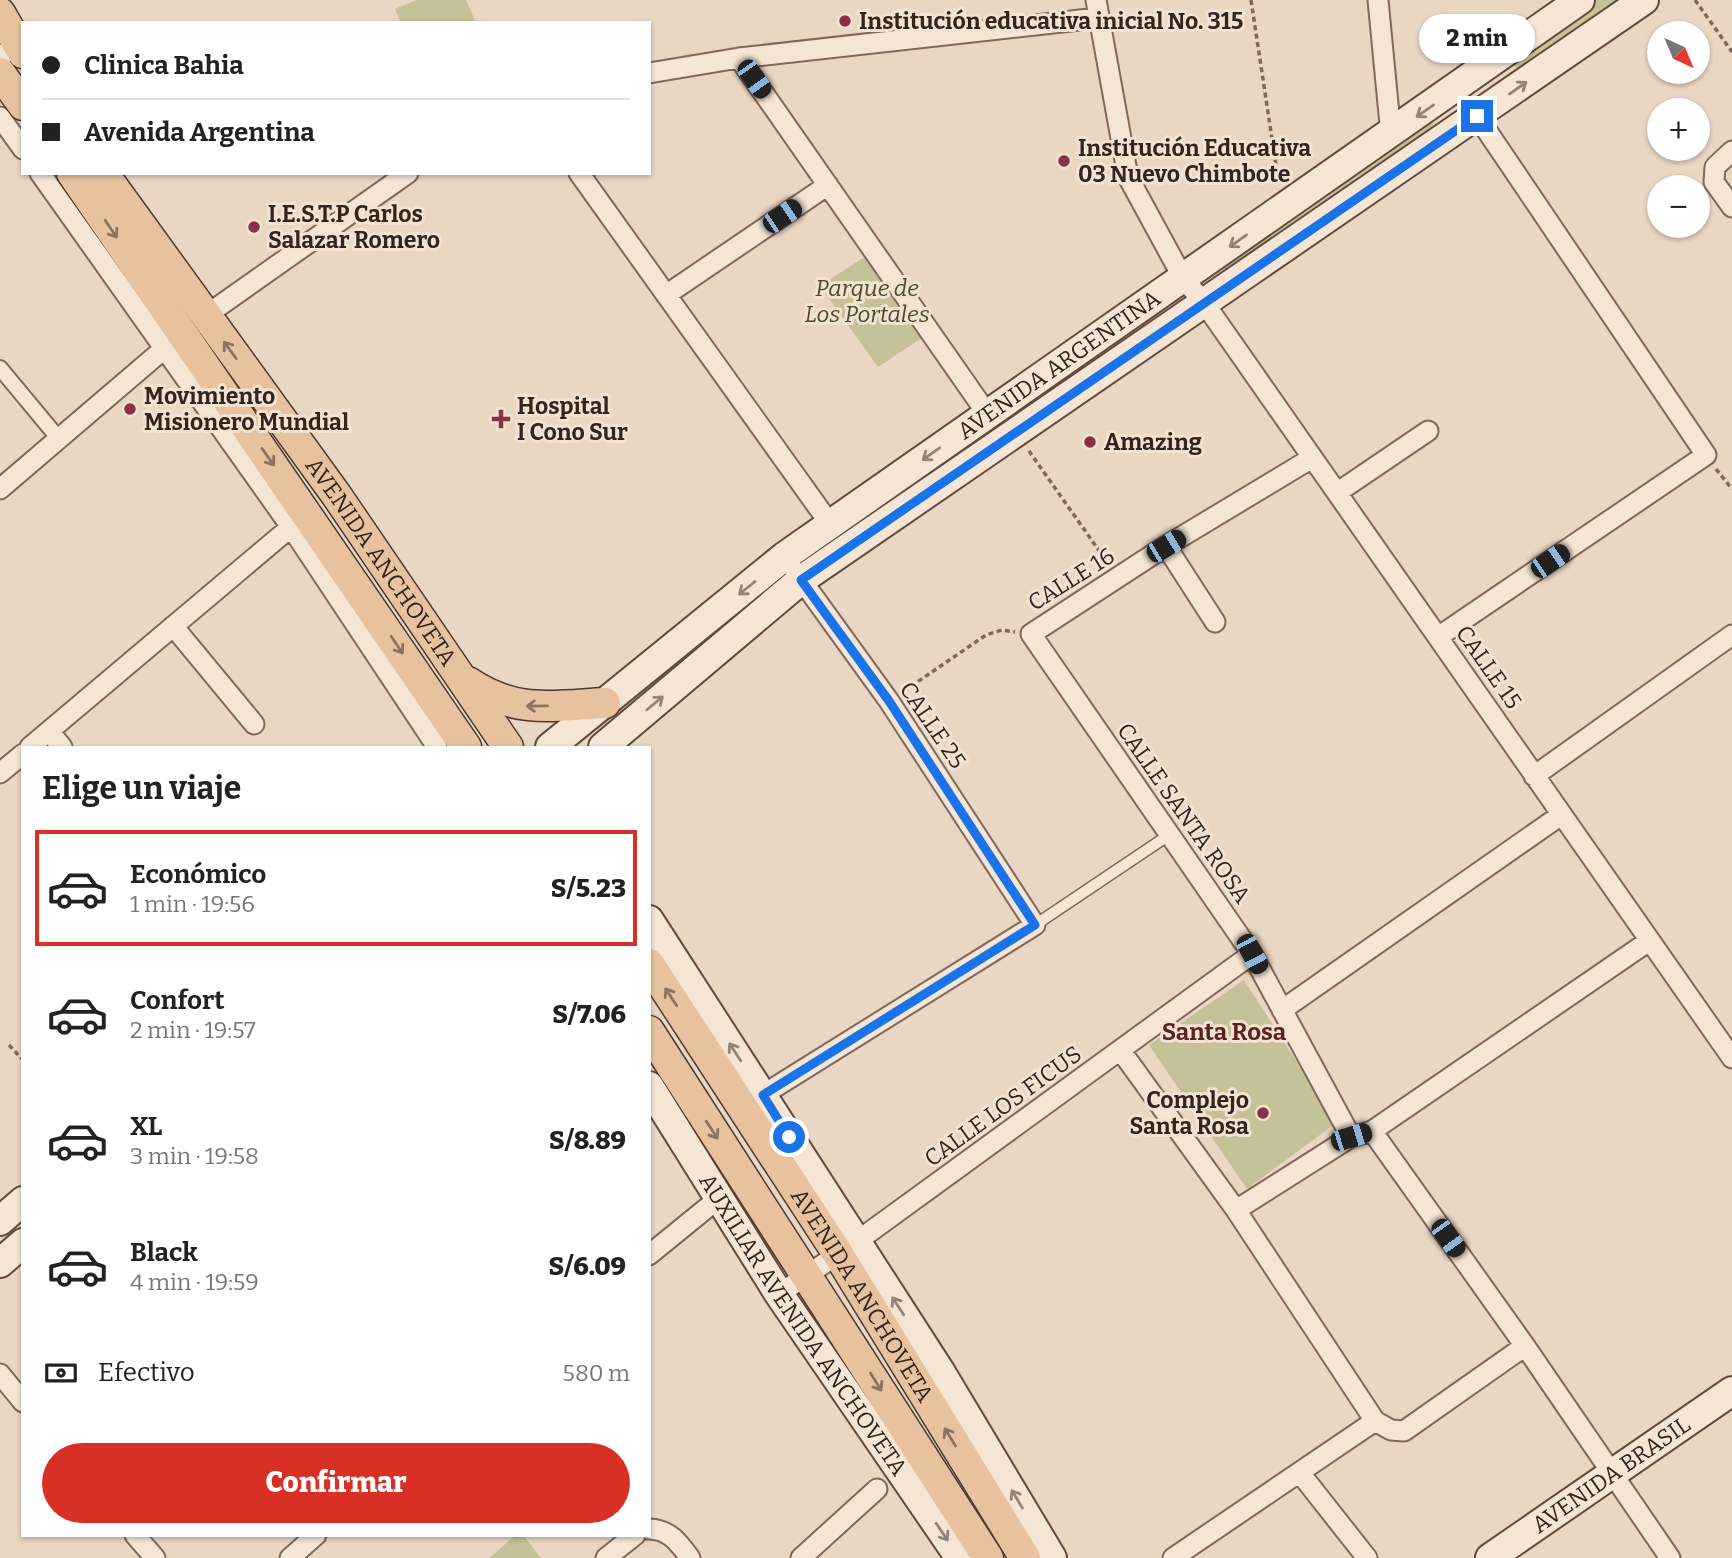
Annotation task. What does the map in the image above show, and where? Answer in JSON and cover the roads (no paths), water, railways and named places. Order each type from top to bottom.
[{"type":"main road","name":"AVENIDA ARGENTINA","points":[[605,746],[801,580],[1644,0]]},
{"type":"main road","name":"AVENIDA ARGENTINA","points":[[551,746],[785,555],[1391,135],[1566,5]]},
{"type":"main road","points":[[0,13],[13,51]]},
{"type":"main road","points":[[0,73],[21,102]]},
{"type":"main road","name":"AVENIDA ANCHOVETA","points":[[73,175],[465,746]]},
{"type":"main road","name":"AVENIDA ANCHOVETA","points":[[104,175],[337,495],[507,746]]},
{"type":"main road","points":[[460,677],[492,698],[525,706],[605,703]]},
{"type":"main road","points":[[651,924],[752,1101]]},
{"type":"main road","name":"AVENIDA ANCHOVETA","points":[[651,967],[752,1101],[847,1248],[1025,1558]]},
{"type":"main road","name":"AVENIDA ANCHOVETA","points":[[651,1034],[809,1275],[988,1558]]},
{"type":"main road","name":"AUXILIAR AVENIDA ANCHOVETA","points":[[651,1089],[779,1294],[960,1558]]},
{"type":"main road","points":[[0,1221],[21,1204]]},
{"type":"main road","points":[[0,1263],[21,1245]]},
{"type":"main road","points":[[847,1248],[940,1371],[1052,1558]]},
{"type":"main road","name":"AVENIDA BRASIL","points":[[1490,1558],[1732,1391]]},
{"type":"street","points":[[1378,0],[1391,135]]},
{"type":"street","points":[[651,73],[1097,9]]},
{"type":"street","name":"CALLE 15","points":[[1097,9],[1128,177],[1183,278],[1205,304],[1338,492],[1732,1058]]},
{"type":"street","points":[[739,58],[988,415]]},
{"type":"street","points":[[1438,637],[1706,455],[1477,116]]},
{"type":"street","points":[[0,117],[21,146]]},
{"type":"street","points":[[1732,151],[1715,167],[1714,181],[1732,207]]},
{"type":"street","points":[[41,175],[290,527],[436,746]]},
{"type":"street","points":[[205,316],[405,175]]},
{"type":"street","points":[[580,175],[830,524]]},
{"type":"street","points":[[666,295],[828,185]]},
{"type":"street","points":[[0,489],[164,348]]},
{"type":"street","points":[[0,368],[59,439]]},
{"type":"street","points":[[1338,492],[1427,431]]},
{"type":"street","name":"CALLE 16","points":[[1031,634],[1166,546],[1312,458]]},
{"type":"street","points":[[31,746],[290,527]]},
{"type":"street","points":[[1166,546],[1215,622]]},
{"type":"street","name":"CALLE 25","points":[[785,555],[889,701],[1035,925]]},
{"type":"street","points":[[173,626],[254,724]]},
{"type":"street","name":"CALLE SANTA ROSA","points":[[1031,634],[1252,954],[1351,1137]]},
{"type":"street","points":[[1534,776],[1732,635]]},
{"type":"street","points":[[49,731],[61,746]]},
{"type":"street","points":[[0,773],[21,756]]},
{"type":"street","points":[[1282,1010],[1561,815]]},
{"type":"street","points":[[752,1101],[1035,925]]},
{"type":"street","points":[[1236,1210],[1351,1137],[1372,1131],[1649,941]]},
{"type":"street","name":"CALLE LOS FICUS","points":[[779,1294],[847,1248],[1252,954]]},
{"type":"street","points":[[1121,1051],[1236,1210],[1375,1421],[1391,1430],[1405,1432],[1525,1346]]},
{"type":"street","points":[[1372,1131],[1525,1346],[1670,1558]]},
{"type":"street","points":[[651,1253],[719,1198]]},
{"type":"street","points":[[0,1374],[21,1400]]},
{"type":"street","points":[[1173,1558],[1375,1421]]},
{"type":"street","points":[[1300,1472],[1367,1558]]},
{"type":"street","points":[[801,1558],[877,1489]]},
{"type":"street","points":[[651,1529],[659,1529],[672,1536],[690,1558]]},
{"type":"street","points":[[137,1537],[155,1558]]},
{"type":"street","points":[[290,1558],[311,1537]]},
{"type":"street","points":[[606,1558],[632,1537]]},
{"type":"lane","points":[[1035,925],[1169,835]]},
{"type":"place","name":"Institución educativa inicial No. 315","points":[[845,21]]},
{"type":"place","name":"Institución Educativa 03 Nuevo Chimbote","points":[[1064,161]]},
{"type":"place","name":"I.E.S.T.P Carlos Salazar Romero","points":[[254,227]]},
{"type":"place","name":"Movimiento Misionero Mundial","points":[[130,409]]},
{"type":"place","name":"Hospital I Cono Sur","points":[[501,419]]},
{"type":"place","name":"Amazing","points":[[1090,442]]},
{"type":"place","name":"Complejo Santa Rosa","points":[[1263,1113]]},
{"type":"district","name":"Santa Rosa","points":[[1224,1032]]},
{"type":"park label","name":"Parque de Los Portales","points":[[867,301]]}]
